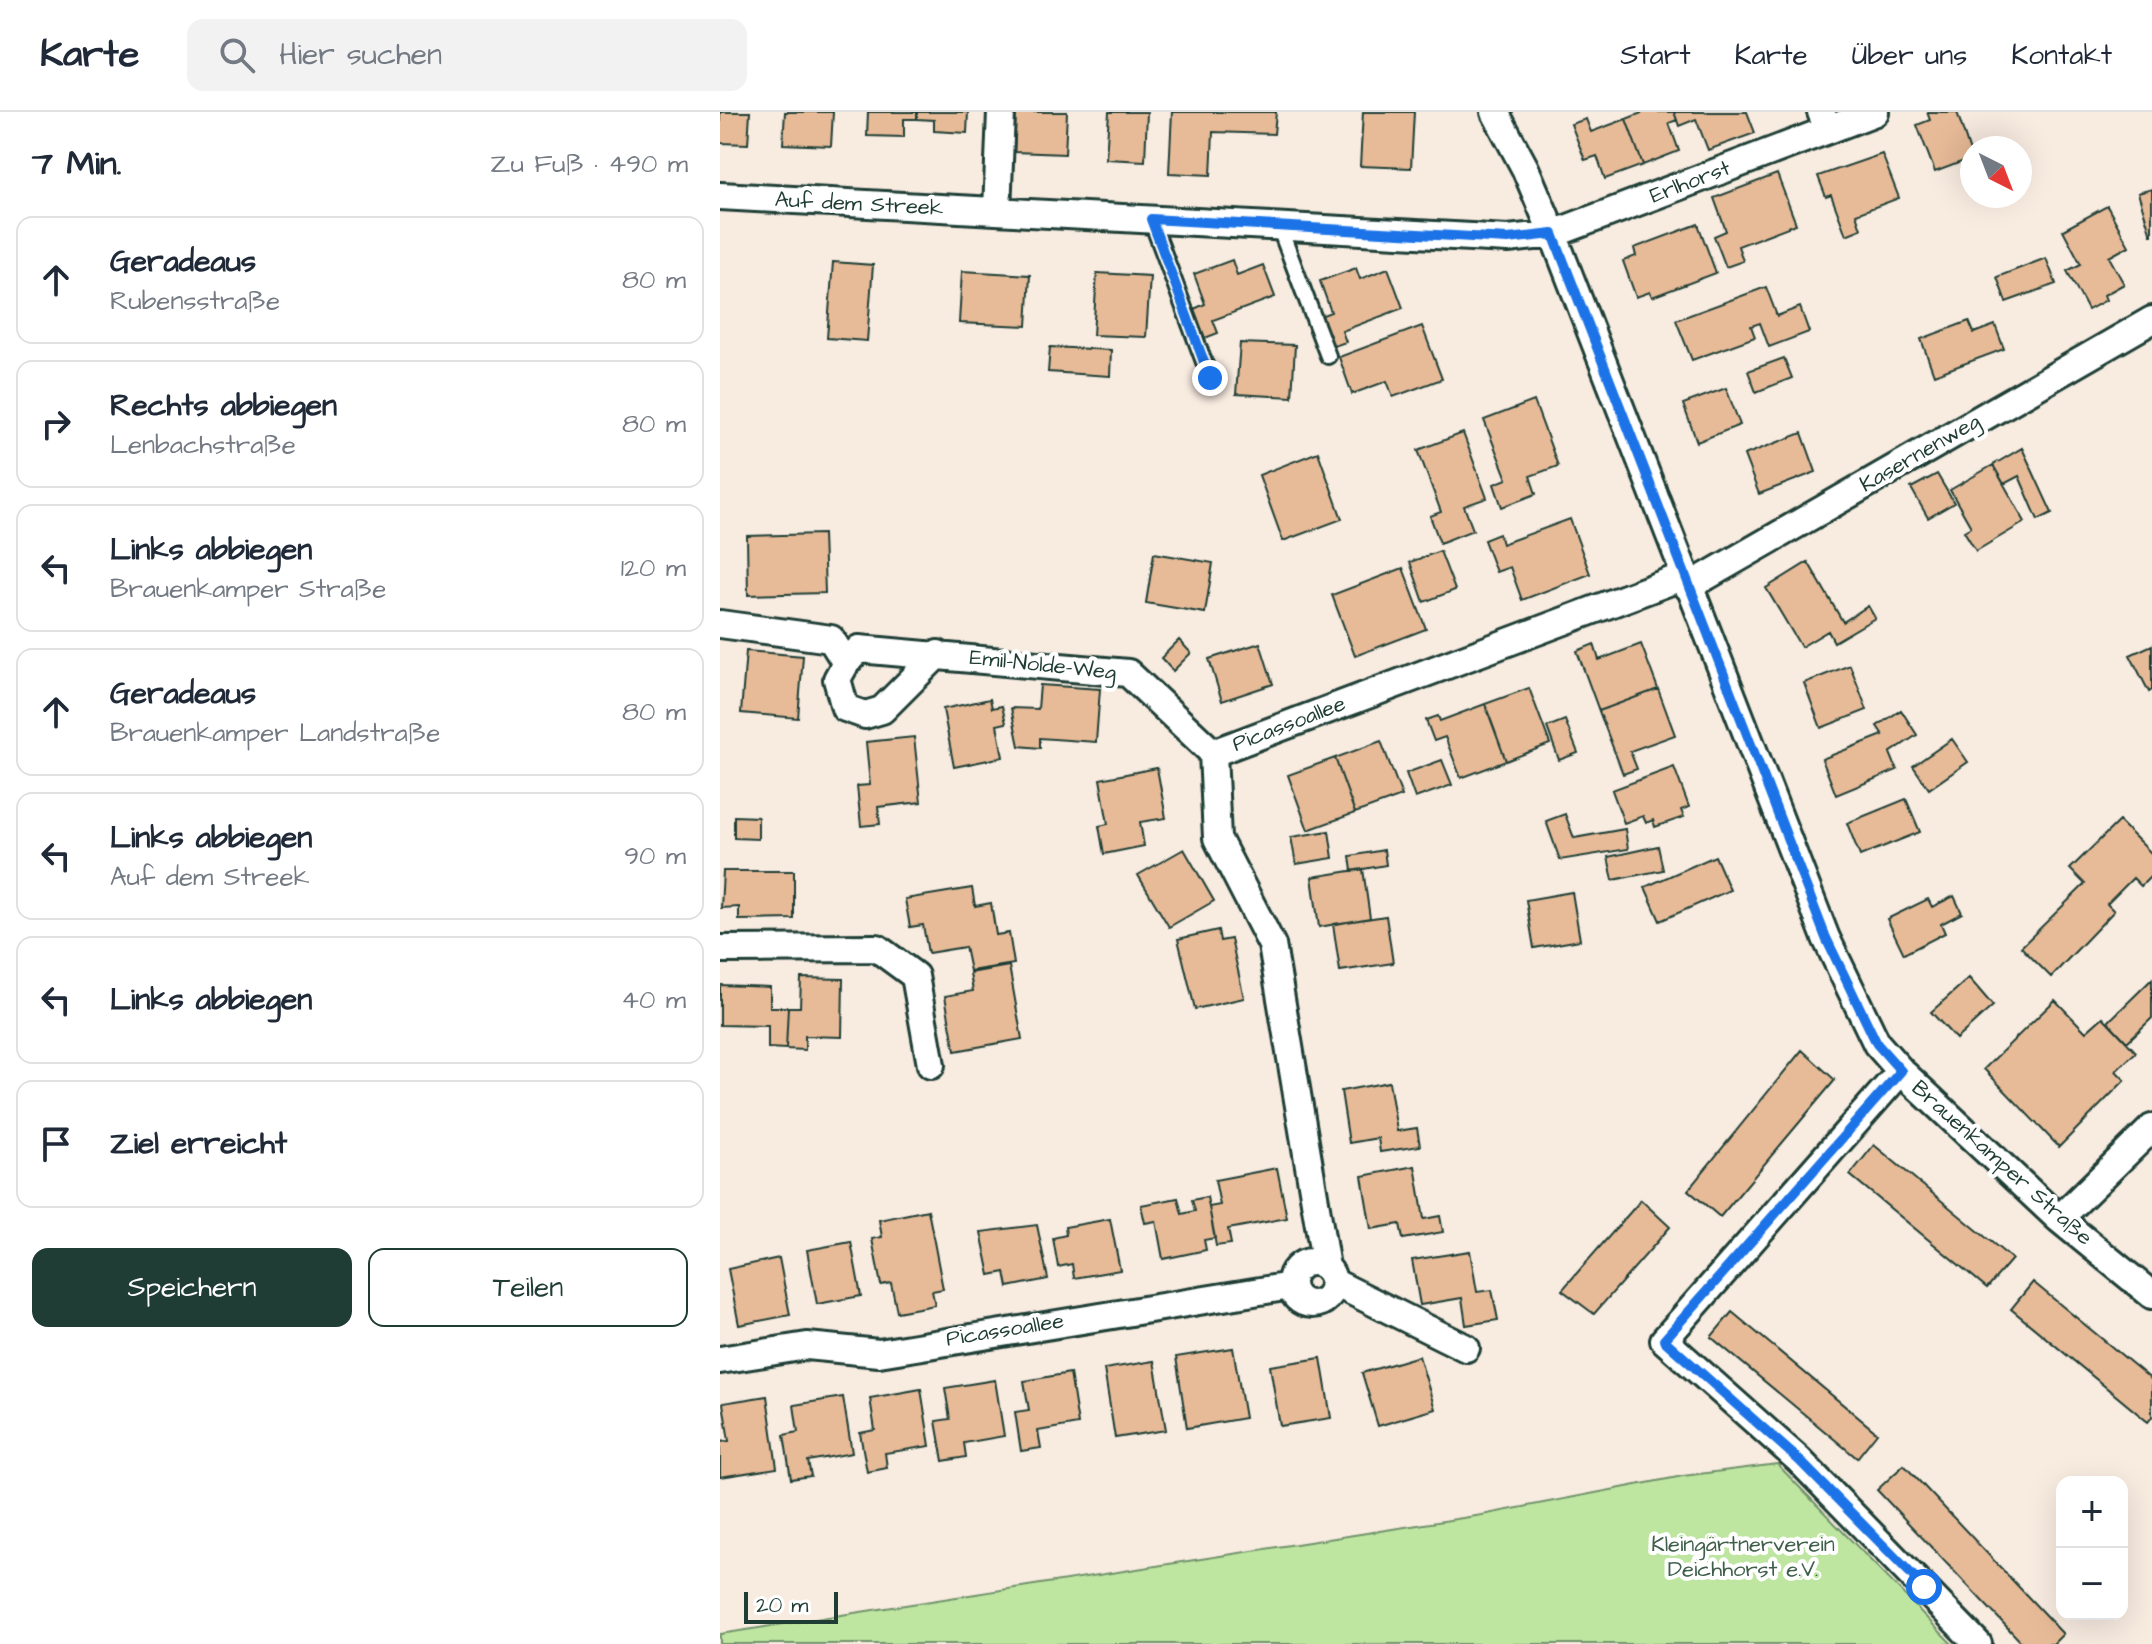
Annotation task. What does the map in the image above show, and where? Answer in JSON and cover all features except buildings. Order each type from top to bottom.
[{"type":"street","points":[[997,211],[1001,112]]},
{"type":"street","name":"Brauenkamper Straße","points":[[1495,112],[1525,168],[1553,234],[1826,938],[1877,1044],[1901,1071],[2059,1219],[2152,1295]]},
{"type":"street","name":"Erlhorst","points":[[1553,234],[1824,121],[1875,112]]},
{"type":"street","name":"Auf dem Streek","points":[[720,196],[1280,229],[1508,239],[1553,234]]},
{"type":"street","name":"Kasernenweg","points":[[1686,581],[2152,320]]},
{"type":"street","name":"Picassoallee","points":[[1330,1275],[1272,945],[1217,838],[1213,753],[1686,581]]},
{"type":"street","points":[[731,625],[831,639],[846,663]]},
{"type":"street","name":"Emil-Nolde-Weg","points":[[938,654],[882,710],[865,715],[845,708],[837,679],[859,649],[938,654],[1128,673],[1213,753]]},
{"type":"street","points":[[720,949],[877,948],[915,976],[931,1065]]},
{"type":"street","points":[[1901,1071],[1664,1340],[1799,1460],[1978,1644]]},
{"type":"street","points":[[2059,1219],[2152,1128]]},
{"type":"street","name":"Picassoallee","points":[[720,1360],[807,1346],[879,1353],[1291,1286],[1299,1266],[1312,1262],[1330,1275]]},
{"type":"street","points":[[1330,1275],[1466,1348]]},
{"type":"lane","points":[[1151,219],[1210,378]]},
{"type":"lane","points":[[1280,229],[1328,356]]},
{"type":"green space","name":"Kleingärtnerverein Deichhorst e.V.","points":[[1777,1464],[1952,1644],[720,1644],[720,1634],[1482,1515],[1683,1476]]},
{"type":"route","points":[[1210,378],[1151,219],[1280,229],[1508,239],[1553,234],[1826,938],[1877,1044],[1901,1071],[1664,1340],[1799,1460],[1924,1587]]}]
